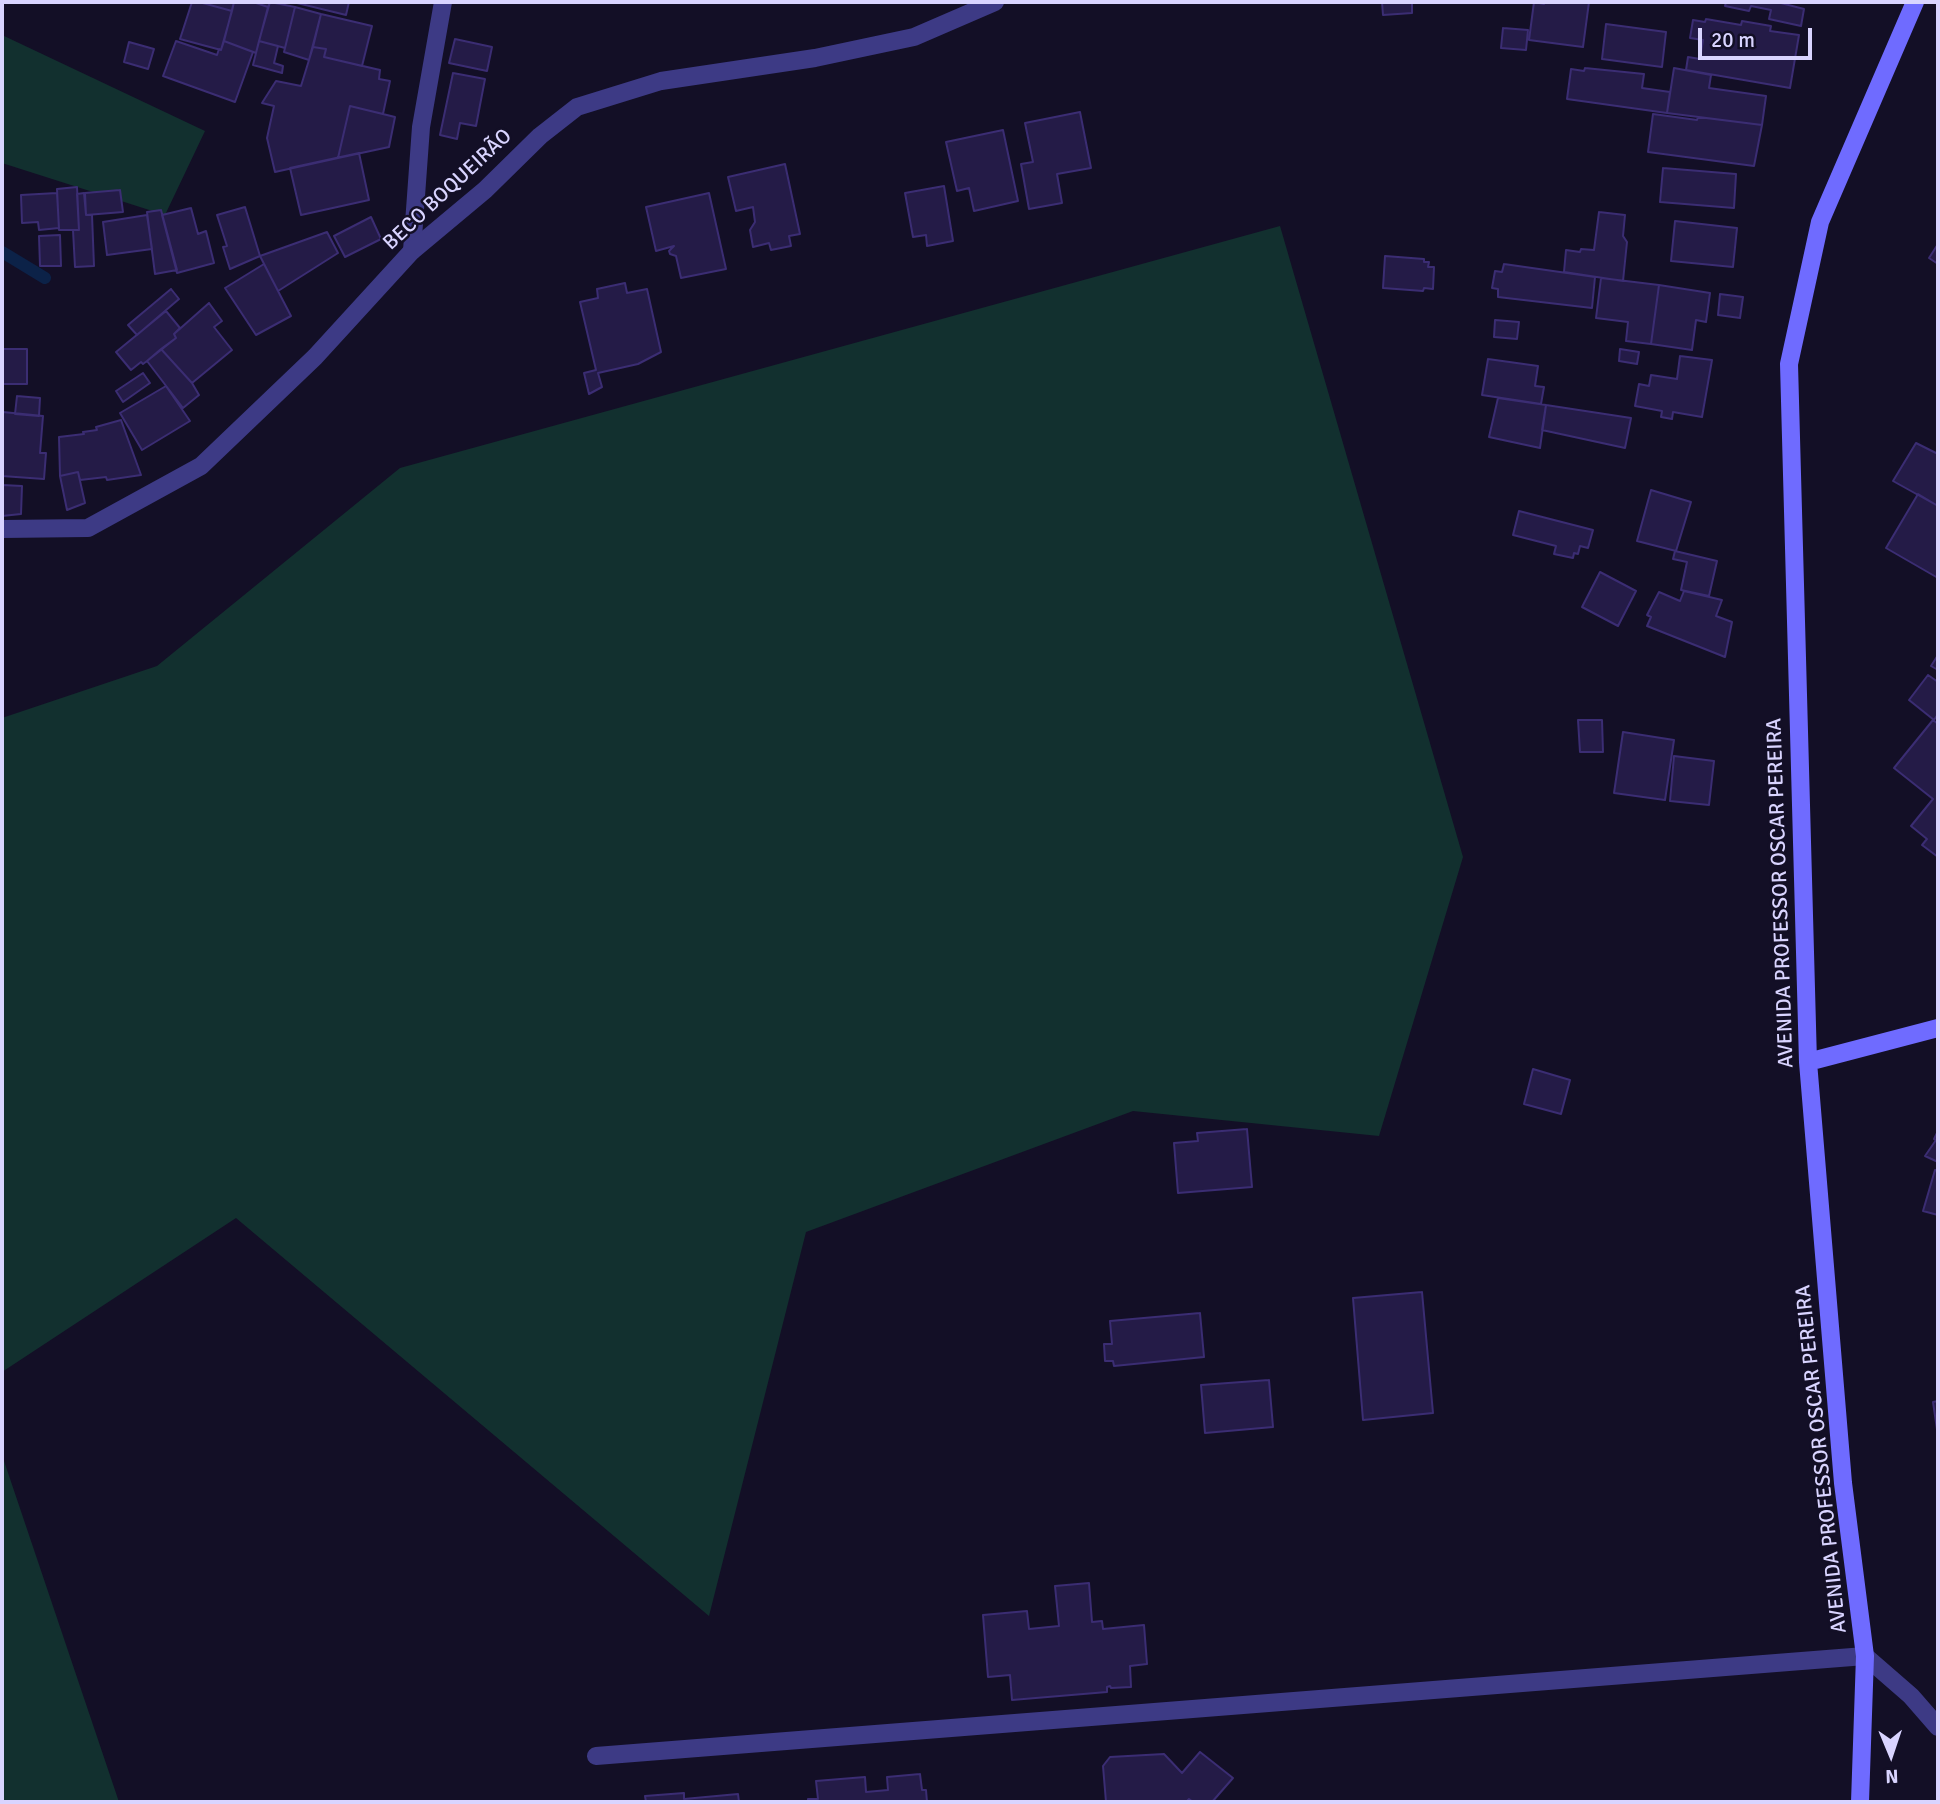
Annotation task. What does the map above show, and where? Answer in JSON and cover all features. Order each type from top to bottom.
[{"type":"main road","name":"AVENIDA PROFESSOR OSCAR PEREIRA","points":[[1860,1802],[1865,1656],[1843,1483],[1808,1062],[1789,364],[1819,222],[1915,2]]},
{"type":"main road","points":[[1808,1062],[1938,1027]]},
{"type":"street","points":[[412,251],[421,127],[443,2]]},
{"type":"street","name":"BECO BOQUEIRÃO","points":[[2,529],[88,528],[201,466],[315,357],[412,251],[485,190],[540,136],[577,107],[661,81],[815,58],[914,37],[995,2]]},
{"type":"street","points":[[596,1756],[1865,1656],[1911,1696],[1938,1727]]},
{"type":"green space","points":[[2,35],[205,131],[165,215],[2,163]]},
{"type":"green space","points":[[1280,226],[1463,857],[1379,1136],[1133,1111],[806,1232],[709,1616],[236,1218],[2,1372],[2,718],[157,666],[400,468]]},
{"type":"green space","points":[[2,1455],[119,1802],[2,1802]]},
{"type":"building","points":[[192,2],[232,11],[221,50],[180,39]]},
{"type":"building","points":[[199,2],[234,2],[232,11]]},
{"type":"building","points":[[234,2],[253,2],[268,7],[256,53],[224,41]]},
{"type":"building","points":[[253,2],[270,2],[268,7]]},
{"type":"building","points":[[270,2],[295,7],[285,48],[259,41]]},
{"type":"building","points":[[293,2],[349,2],[346,15]]},
{"type":"building","points":[[1382,2],[1412,2],[1412,13],[1383,15]]},
{"type":"building","points":[[1534,2],[1589,2],[1583,47],[1529,40]]},
{"type":"building","points":[[1726,2],[1777,2],[1804,9],[1801,26],[1769,19],[1771,10],[1751,6],[1749,11],[1725,6]]},
{"type":"building","points":[[295,7],[321,14],[309,60],[284,52]]},
{"type":"building","points":[[321,14],[372,26],[362,66],[324,57],[326,49],[313,47]]},
{"type":"building","points":[[1706,19],[1741,25],[1742,21],[1771,26],[1770,31],[1799,35],[1790,88],[1686,70],[1688,57],[1700,59],[1703,40],[1690,38],[1693,20],[1705,22]]},
{"type":"building","points":[[1606,24],[1666,32],[1662,67],[1602,59]]},
{"type":"building","points":[[1503,28],[1528,30],[1526,50],[1501,48]]},
{"type":"building","points":[[455,39],[492,47],[487,71],[449,63]]},
{"type":"building","points":[[176,41],[217,55],[224,41],[253,52],[235,102],[163,76]]},
{"type":"building","points":[[259,41],[278,46],[274,63],[283,66],[282,73],[253,65]]},
{"type":"building","points":[[129,42],[154,49],[148,69],[124,62]]},
{"type":"building","points":[[313,47],[326,49],[324,57],[380,70],[379,79],[390,81],[383,114],[350,106],[338,158],[275,172],[267,138],[274,106],[262,103],[276,81],[301,86]]},
{"type":"building","points":[[1585,68],[1644,74],[1642,88],[1670,92],[1667,113],[1567,99],[1571,69],[1584,71]]},
{"type":"building","points":[[1674,68],[1711,75],[1709,88],[1766,96],[1762,125],[1667,113]]},
{"type":"building","points":[[453,73],[485,79],[476,126],[460,123],[457,139],[440,135]]},
{"type":"building","points":[[350,106],[395,117],[389,147],[338,158]]},
{"type":"building","points":[[1080,112],[1091,168],[1057,174],[1062,203],[1029,209],[1021,164],[1033,162],[1025,123]]},
{"type":"building","points":[[1653,114],[1762,125],[1754,166],[1648,152]]},
{"type":"building","points":[[1003,130],[1018,201],[974,211],[969,188],[957,191],[946,142]]},
{"type":"building","points":[[359,153],[369,200],[301,215],[290,168]]},
{"type":"building","points":[[785,164],[800,234],[789,236],[791,246],[771,250],[769,243],[753,247],[750,230],[755,222],[753,207],[736,211],[728,177]]},
{"type":"building","points":[[1663,168],[1736,174],[1734,208],[1660,202]]},
{"type":"building","points":[[944,186],[953,241],[927,246],[926,235],[913,237],[905,193]]},
{"type":"building","points":[[77,187],[79,230],[59,230],[57,189]]},
{"type":"building","points":[[120,190],[123,212],[86,215],[85,193]]},
{"type":"building","points":[[57,193],[59,228],[39,230],[38,222],[22,223],[21,195]]},
{"type":"building","points":[[84,193],[86,215],[92,215],[94,266],[75,267],[73,230],[79,230],[77,194]]},
{"type":"building","points":[[709,193],[726,269],[681,278],[676,256],[669,251],[674,246],[656,251],[646,207]]},
{"type":"building","points":[[245,207],[260,256],[230,269],[223,247],[227,246],[217,215]]},
{"type":"building","points":[[191,208],[198,234],[206,231],[214,263],[177,273],[162,215]]},
{"type":"building","points":[[161,210],[177,270],[155,274],[147,212]]},
{"type":"building","points":[[1599,212],[1625,215],[1623,236],[1627,242],[1623,281],[1564,272],[1566,250],[1594,250]]},
{"type":"building","points":[[147,215],[152,249],[107,255],[103,222]]},
{"type":"building","points":[[371,217],[381,239],[345,257],[334,236]]},
{"type":"building","points":[[1675,221],[1737,228],[1733,267],[1671,261]]},
{"type":"building","points":[[327,232],[338,253],[278,291],[260,256]]},
{"type":"building","points":[[60,235],[61,266],[40,266],[39,236]]},
{"type":"building","points":[[1938,244],[1938,264],[1929,258]]},
{"type":"building","points":[[1385,256],[1424,259],[1424,262],[1429,262],[1428,267],[1434,267],[1433,289],[1424,288],[1423,291],[1383,288]]},
{"type":"building","points":[[264,264],[291,316],[256,335],[225,288]]},
{"type":"building","points":[[1504,264],[1595,277],[1592,308],[1498,297],[1498,289],[1492,288],[1495,271],[1502,272]]},
{"type":"building","points":[[1601,278],[1659,285],[1651,344],[1626,341],[1628,322],[1596,318]]},
{"type":"building","points":[[625,283],[627,293],[647,289],[661,352],[638,364],[598,373],[602,387],[589,394],[584,373],[596,370],[580,302],[598,298],[597,289]]},
{"type":"building","points":[[1659,285],[1710,293],[1706,322],[1696,320],[1692,350],[1651,344]]},
{"type":"building","points":[[171,289],[179,299],[137,335],[128,325]]},
{"type":"building","points":[[1720,294],[1743,297],[1740,318],[1718,315]]},
{"type":"building","points":[[209,303],[222,321],[214,327],[232,350],[192,383],[161,349],[176,338],[174,334]]},
{"type":"building","points":[[166,311],[180,328],[174,334],[176,338],[131,370],[116,352]]},
{"type":"building","points":[[1495,320],[1519,322],[1517,339],[1494,337]]},
{"type":"building","points":[[2,349],[27,349],[27,384],[2,384]]},
{"type":"building","points":[[161,349],[192,383],[199,395],[183,408],[147,361]]},
{"type":"building","points":[[1620,349],[1639,352],[1637,364],[1619,361]]},
{"type":"building","points":[[1680,356],[1712,360],[1702,417],[1673,412],[1672,419],[1661,417],[1662,411],[1635,406],[1639,384],[1649,386],[1651,375],[1677,379]]},
{"type":"building","points":[[1488,359],[1538,366],[1535,386],[1544,387],[1541,404],[1482,395]]},
{"type":"building","points":[[143,373],[150,383],[123,402],[116,391]]},
{"type":"building","points":[[166,386],[190,421],[142,450],[120,413]]},
{"type":"building","points":[[17,396],[40,398],[39,416],[15,414]]},
{"type":"building","points":[[1498,398],[1546,405],[1540,448],[1489,437]]},
{"type":"building","points":[[1546,405],[1631,418],[1625,448],[1542,430]]},
{"type":"building","points":[[3,412],[43,416],[40,453],[46,453],[44,479],[2,476]]},
{"type":"building","points":[[121,420],[141,475],[107,480],[106,477],[80,480],[78,472],[60,476],[59,437],[84,434],[83,432],[97,430],[96,427]]},
{"type":"building","points":[[1916,443],[1938,454],[1938,506],[1893,481]]},
{"type":"building","points":[[78,472],[85,503],[67,510],[60,476]]},
{"type":"building","points":[[2,485],[22,486],[21,514],[2,516]]},
{"type":"building","points":[[1651,490],[1691,502],[1676,551],[1637,541]]},
{"type":"building","points":[[1918,494],[1938,506],[1938,578],[1886,548]]},
{"type":"building","points":[[1519,511],[1593,530],[1588,548],[1580,546],[1578,554],[1574,553],[1573,558],[1554,554],[1556,546],[1513,535]]},
{"type":"building","points":[[1675,551],[1717,561],[1709,596],[1681,590],[1687,562],[1673,559]]},
{"type":"building","points":[[1600,572],[1636,591],[1618,626],[1582,607]]},
{"type":"building","points":[[1684,591],[1722,600],[1716,616],[1732,622],[1725,657],[1647,626],[1651,617],[1647,615],[1659,592],[1680,601]]},
{"type":"building","points":[[1938,655],[1938,670],[1931,666]]},
{"type":"building","points":[[1928,675],[1938,682],[1938,714],[1934,720],[1909,700]]},
{"type":"building","points":[[1578,720],[1602,720],[1603,752],[1580,752]]},
{"type":"building","points":[[1933,720],[1938,724],[1938,857],[1922,845],[1927,839],[1911,826],[1933,799],[1894,768]]},
{"type":"building","points":[[1623,732],[1674,740],[1665,800],[1614,793]]},
{"type":"building","points":[[1674,756],[1714,761],[1709,805],[1670,801]]},
{"type":"building","points":[[1533,1069],[1570,1080],[1561,1114],[1524,1104]]},
{"type":"building","points":[[1247,1129],[1252,1187],[1178,1193],[1174,1143],[1198,1141],[1197,1133]]},
{"type":"building","points":[[1938,1131],[1938,1162],[1925,1156],[1936,1140],[1934,1139]]},
{"type":"building","points":[[1935,1170],[1938,1171],[1938,1215],[1923,1211]]},
{"type":"building","points":[[1422,1292],[1433,1413],[1363,1420],[1353,1298]]},
{"type":"building","points":[[1200,1313],[1204,1357],[1114,1366],[1113,1361],[1105,1361],[1104,1344],[1112,1344],[1110,1321]]},
{"type":"building","points":[[1269,1380],[1273,1427],[1205,1433],[1201,1385]]},
{"type":"building","points":[[1938,1401],[1938,1436],[1933,1402]]},
{"type":"building","points":[[1089,1583],[1092,1622],[1102,1621],[1103,1629],[1144,1625],[1147,1664],[1130,1666],[1131,1687],[1110,1686],[1107,1687],[1107,1692],[1012,1700],[1010,1675],[988,1677],[983,1615],[1027,1611],[1029,1629],[1059,1626],[1055,1586]]},
{"type":"building","points":[[1200,1752],[1233,1778],[1212,1802],[1193,1802],[1189,1799],[1186,1802],[1106,1802],[1103,1766],[1110,1757],[1164,1754],[1182,1773]]},
{"type":"building","points":[[920,1774],[927,1802],[808,1802],[808,1799],[818,1799],[816,1781],[865,1777],[866,1792],[888,1790],[887,1777]]},
{"type":"building","points":[[684,1793],[684,1799],[738,1794],[739,1802],[646,1802],[645,1796]]},
{"type":"waterway","points":[[2,252],[45,278]]}]
